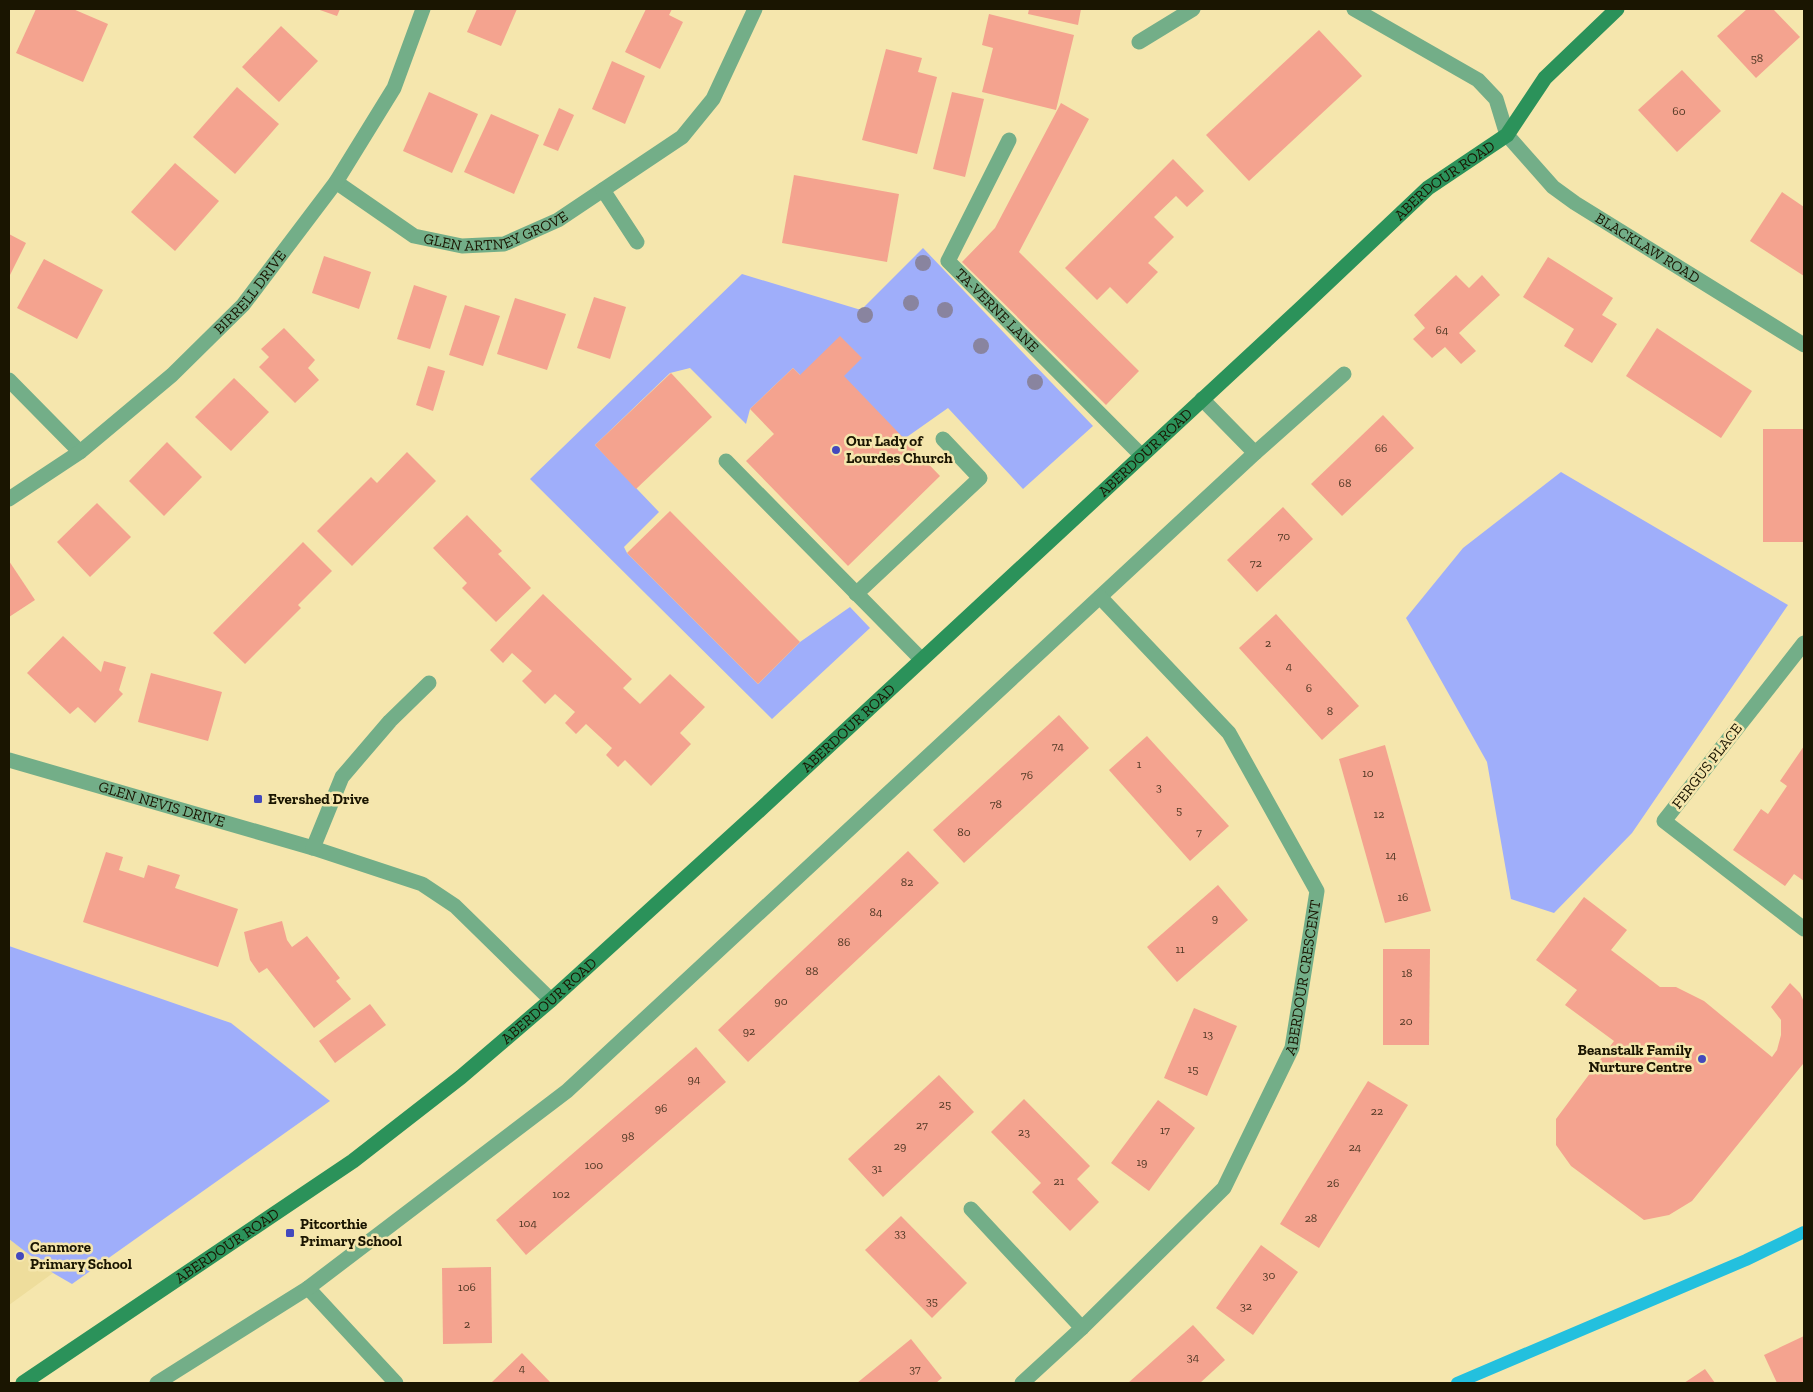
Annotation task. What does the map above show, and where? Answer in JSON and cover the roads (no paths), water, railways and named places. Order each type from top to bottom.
[{"type":"main road","name":"ABERDOUR ROAD","points":[[23,1383],[353,1161],[461,1077],[550,1000],[921,660],[1428,188],[1507,135],[1545,78],[1617,9]]},
{"type":"street","name":"BIRRELL DRIVE","points":[[80,452],[172,375],[244,305],[336,182],[394,88],[423,9]]},
{"type":"street","name":"GLEN ARTNEY GROVE","points":[[336,182],[414,236],[462,246],[504,244],[558,220],[682,137],[713,99],[755,9]]},
{"type":"street","points":[[1139,42],[1193,9]]},
{"type":"street","points":[[1354,9],[1478,80],[1496,99],[1507,135]]},
{"type":"street","name":"BLACKLAW ROAD","points":[[1507,135],[1553,187],[1804,344]]},
{"type":"street","name":"TA-VERNE LANE","points":[[1009,140],[948,261],[1141,455]]},
{"type":"street","points":[[603,190],[637,242]]},
{"type":"street","points":[[157,1383],[308,1288],[567,1091],[1255,453],[1344,374]]},
{"type":"street","points":[[9,380],[80,452],[9,499]]},
{"type":"street","points":[[1202,399],[1255,453]]},
{"type":"street","points":[[856,594],[980,478],[943,439]]},
{"type":"street","points":[[726,461],[921,660]]},
{"type":"street","name":"ABERDOUR CRESCENT","points":[[1022,1383],[1082,1328],[1224,1188],[1292,1048],[1317,891],[1228,733],[1100,597]]},
{"type":"street","name":"FERGUS PLACE","points":[[1802,650],[1664,821],[1804,930]]},
{"type":"street","points":[[313,848],[342,777],[390,721],[429,683]]},
{"type":"street","name":"GLEN NEVIS DRIVE","points":[[9,760],[313,848],[422,884],[455,906],[550,1000]]},
{"type":"street","points":[[971,1210],[1082,1328]]},
{"type":"street","points":[[308,1288],[396,1383]]},
{"type":"waterway","points":[[1457,1383],[1746,1260],[1804,1232]]},
{"type":"place","name":"Our Lady of Lourdes Church","points":[[836,450]]},
{"type":"place","name":"Evershed Drive","points":[[258,799]]},
{"type":"place","name":"Beanstalk Family Nurture Centre","points":[[1702,1059]]},
{"type":"place","name":"Pitcorthie Primary School","points":[[290,1233]]},
{"type":"place","name":"Canmore Primary School","points":[[20,1256]]}]
